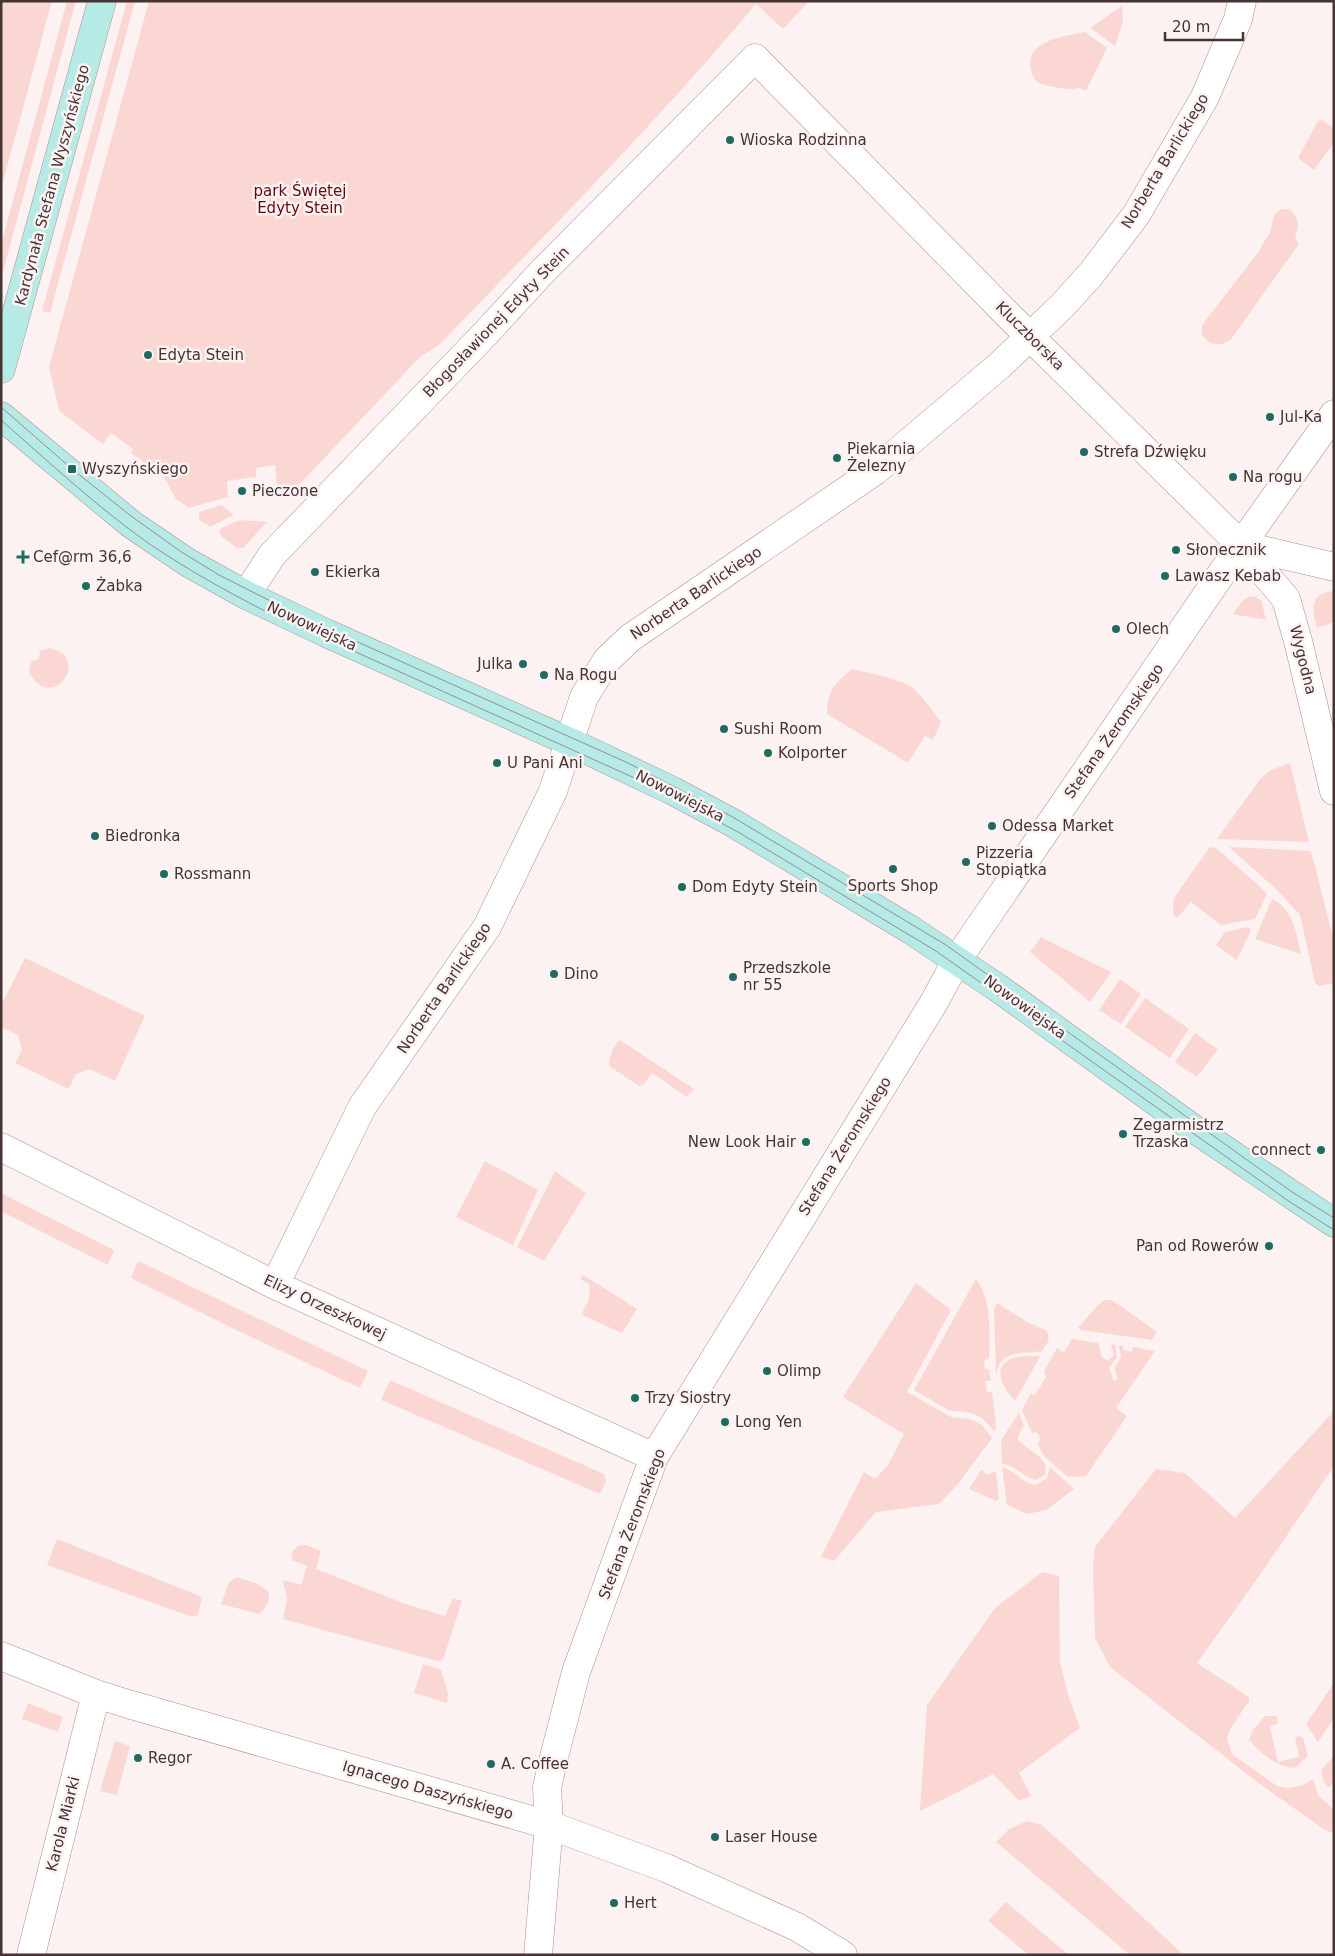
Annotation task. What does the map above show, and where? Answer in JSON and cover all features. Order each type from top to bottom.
[{"type":"street","name":"Kardynała Stefana Wyszyńskiego","points":[[1,369],[102,1]]},
{"type":"street","name":"Norberta Barlickiego","points":[[275,1285],[362,1107],[487,927],[553,791],[584,697],[599,672],[617,649],[630,638],[875,471],[1031,337],[1091,274],[1136,215],[1205,97],[1238,19],[1242,1]]},
{"type":"street","name":"Kluczborska","points":[[755,58],[1240,545]]},
{"type":"street","name":"Błogosławionej Edyty Stein","points":[[246,595],[272,555],[486,333],[542,272],[755,58]]},
{"type":"street","name":"Stefana Żeromskiego","points":[[538,1955],[549,1825],[547,1788],[576,1672],[654,1457],[933,1004],[957,960],[1240,545],[1334,414]]},
{"type":"street","name":"Nowowiejska","points":[[1,416],[131,524],[187,562],[246,595],[326,633],[570,742],[674,791],[733,823],[957,960],[1194,1129],[1334,1223]]},
{"type":"street","points":[[1240,545],[1334,567]]},
{"type":"street","name":"Wygodna","points":[[1240,545],[1286,599],[1334,791]]},
{"type":"street","name":"Elizy Orzeszkowej","points":[[1,1148],[275,1285],[654,1457]]},
{"type":"street","name":"Ignacego Daszyńskiego","points":[[1,1656],[96,1694],[206,1728],[549,1825],[666,1868],[797,1927],[843,1955]]},
{"type":"street","name":"Karola Miarki","points":[[31,1955],[96,1694]]},
{"type":"green space","points":[[1,1],[52,1],[1,189]]},
{"type":"green space","points":[[67,1],[76,1],[1,279],[1,245]]},
{"type":"green space","points":[[127,1],[135,1],[50,313],[42,311]]},
{"type":"green space","name":"park Świętej Edyty Stein","points":[[149,1],[809,1],[783,29],[756,4],[600,178],[438,346],[421,356],[295,489],[286,492],[277,488],[275,465],[256,468],[256,477],[227,481],[228,497],[189,508],[176,499],[163,475],[131,453],[133,449],[111,433],[103,444],[59,411],[49,367]]},
{"type":"green space","points":[[1122,6],[1123,21],[1115,46],[1090,28]]},
{"type":"green space","points":[[1085,32],[1107,48],[1086,91],[1078,87],[1074,90],[1046,86],[1037,82],[1031,70],[1031,60],[1034,52],[1048,41]]},
{"type":"green space","points":[[1322,120],[1334,128],[1334,143],[1314,170],[1298,158],[1318,121]]},
{"type":"green space","points":[[1282,209],[1289,209],[1297,218],[1298,229],[1295,237],[1299,244],[1232,338],[1222,344],[1210,343],[1202,335],[1202,325],[1260,250],[1270,232],[1274,215]]},
{"type":"green space","points":[[222,505],[234,515],[210,527],[199,520],[199,512]]},
{"type":"green space","points":[[240,520],[267,522],[243,548],[237,548],[220,535],[220,531],[222,528]]},
{"type":"green space","points":[[1334,591],[1334,622],[1317,628],[1314,615],[1316,599],[1326,592]]},
{"type":"green space","points":[[1250,596],[1261,600],[1266,620],[1233,614],[1242,601]]},
{"type":"green space","points":[[50,648],[62,653],[67,661],[68,669],[66,677],[60,683],[53,687],[45,687],[37,683],[29,672],[31,661],[39,659],[40,651]]},
{"type":"green space","points":[[852,669],[907,684],[924,700],[941,722],[933,740],[925,736],[908,763],[827,714],[830,693]]},
{"type":"green space","points":[[1290,763],[1309,842],[1217,839],[1261,778],[1271,770]]},
{"type":"green space","points":[[1210,847],[1216,848],[1266,892],[1267,894],[1255,919],[1221,925],[1191,902],[1178,917],[1174,916],[1174,898]]},
{"type":"green space","points":[[1229,847],[1311,851],[1334,941],[1334,983],[1319,986],[1315,983],[1300,915],[1278,891]]},
{"type":"green space","points":[[1272,899],[1279,903],[1289,915],[1296,931],[1301,954],[1255,939]]},
{"type":"green space","points":[[1249,927],[1251,930],[1237,960],[1216,945],[1225,932]]},
{"type":"green space","points":[[1041,937],[1111,972],[1090,1002],[1030,952]]},
{"type":"green space","points":[[25,958],[145,1016],[115,1081],[89,1069],[75,1075],[69,1089],[15,1063],[22,1050],[18,1035],[1,1027],[1,1006]]},
{"type":"green space","points":[[1120,979],[1141,994],[1121,1024],[1099,1010]]},
{"type":"green space","points":[[1145,998],[1189,1029],[1170,1058],[1125,1027]]},
{"type":"green space","points":[[1195,1033],[1218,1049],[1197,1077],[1175,1062]]},
{"type":"green space","points":[[619,1040],[694,1089],[687,1097],[652,1073],[643,1085],[639,1086],[609,1066],[612,1052]]},
{"type":"green space","points":[[485,1161],[538,1190],[513,1245],[456,1217]]},
{"type":"green space","points":[[555,1171],[586,1193],[544,1261],[517,1247]]},
{"type":"green space","points":[[1,1193],[114,1250],[108,1265],[1,1211]]},
{"type":"green space","points":[[138,1261],[368,1371],[360,1388],[131,1278]]},
{"type":"green space","points":[[583,1275],[637,1309],[622,1333],[584,1316],[582,1313],[589,1300],[590,1285],[580,1279]]},
{"type":"green space","points":[[976,1279],[985,1297],[989,1318],[989,1359],[984,1360],[985,1369],[989,1369],[991,1381],[985,1381],[987,1392],[992,1392],[996,1424],[995,1432],[982,1418],[972,1413],[948,1410],[914,1390]]},
{"type":"green space","points":[[916,1283],[951,1310],[907,1392],[951,1417],[969,1419],[982,1425],[992,1438],[958,1484],[939,1504],[876,1512],[834,1561],[821,1557],[864,1472],[875,1479],[888,1465],[904,1434],[843,1397]]},
{"type":"green space","points":[[1105,1300],[1112,1300],[1157,1332],[1152,1340],[1078,1328],[1097,1306]]},
{"type":"green space","points":[[997,1303],[1027,1322],[1047,1331],[1049,1340],[1042,1351],[1013,1354],[1007,1357],[998,1367],[996,1376],[994,1309]]},
{"type":"green space","points":[[1072,1339],[1098,1343],[1102,1357],[1108,1361],[1114,1355],[1111,1344],[1115,1345],[1117,1357],[1109,1368],[1114,1381],[1118,1379],[1115,1369],[1121,1357],[1119,1345],[1123,1346],[1123,1350],[1132,1352],[1133,1347],[1155,1351],[1116,1408],[1127,1416],[1086,1476],[1068,1477],[1044,1456],[1037,1443],[1041,1440],[1037,1432],[1032,1433],[1022,1410],[1031,1393],[1035,1395],[1046,1377],[1044,1371],[1057,1348],[1064,1352]]},
{"type":"green space","points":[[1040,1356],[1015,1401],[1003,1383],[1001,1370],[1003,1365],[1008,1360],[1017,1357]]},
{"type":"green space","points":[[390,1380],[604,1474],[606,1482],[600,1494],[381,1400]]},
{"type":"green space","points":[[1334,1411],[1334,1466],[1197,1663],[1249,1697],[1249,1701],[1230,1729],[1227,1739],[1232,1754],[1277,1786],[1289,1788],[1303,1785],[1313,1779],[1318,1795],[1334,1810],[1334,1833],[1325,1830],[1257,1782],[1110,1667],[1095,1638],[1093,1567],[1095,1547],[1156,1469],[1185,1473],[1235,1518]]},
{"type":"green space","points":[[1019,1413],[1024,1426],[1018,1436],[1018,1440],[1041,1459],[1046,1469],[1045,1475],[1036,1480],[1011,1466],[1002,1464],[1001,1440]]},
{"type":"green space","points":[[1002,1467],[1035,1485],[1047,1478],[1050,1467],[1074,1489],[1046,1510],[1027,1514],[1007,1505]]},
{"type":"green space","points":[[981,1470],[988,1475],[996,1471],[999,1499],[996,1501],[969,1489]]},
{"type":"green space","points":[[57,1539],[202,1597],[198,1615],[192,1617],[47,1565]]},
{"type":"green space","points":[[306,1545],[321,1551],[316,1569],[406,1604],[445,1616],[453,1598],[462,1601],[443,1660],[437,1661],[283,1619],[287,1598],[283,1580],[301,1585],[307,1566],[292,1560],[292,1552],[298,1546]]},
{"type":"green space","points":[[1042,1572],[1059,1576],[1060,1662],[1068,1695],[1080,1728],[1019,1773],[1031,1796],[1019,1801],[993,1774],[920,1811],[927,1705],[995,1608]]},
{"type":"green space","points":[[237,1577],[258,1584],[268,1591],[268,1604],[259,1614],[221,1604],[229,1582]]},
{"type":"green space","points":[[423,1664],[441,1670],[448,1693],[447,1703],[414,1693]]},
{"type":"green space","points":[[1334,1683],[1334,1718],[1318,1742],[1306,1724]]},
{"type":"green space","points":[[28,1703],[63,1717],[58,1732],[22,1719]]},
{"type":"green space","points":[[1265,1716],[1277,1716],[1278,1723],[1270,1727],[1278,1762],[1299,1757],[1295,1738],[1300,1736],[1303,1738],[1308,1756],[1295,1768],[1282,1765],[1270,1759],[1249,1740],[1253,1730]]},
{"type":"green space","points":[[115,1741],[130,1746],[117,1795],[100,1791]]},
{"type":"green space","points":[[1334,1756],[1334,1781],[1328,1788],[1323,1780],[1321,1770]]},
{"type":"green space","points":[[1027,1821],[1042,1825],[1184,1955],[1130,1955],[996,1842],[1009,1829]]},
{"type":"green space","points":[[1006,1902],[1069,1955],[1029,1955],[988,1921]]},
{"type":"tram line","points":[[1,407],[72,469],[131,516],[180,551],[219,575],[304,618],[628,763],[731,816],[946,945],[1292,1192],[1334,1218]]},
{"type":"tram line","points":[[1,420],[129,529],[219,587],[263,610],[650,785],[738,832],[936,951],[1290,1202],[1334,1230]]},
{"type":"place","name":"Wioska Rodzinna","points":[[730,140]]},
{"type":"place","name":"Edyta Stein","points":[[148,355]]},
{"type":"place","name":"Jul-Ka","points":[[1270,417]]},
{"type":"place","name":"Strefa Dźwięku","points":[[1084,452]]},
{"type":"place","name":"Piekarnia Żelezny","points":[[837,458]]},
{"type":"place","name":"Wyszyńskiego","points":[[72,469]]},
{"type":"place","name":"Na rogu","points":[[1233,477]]},
{"type":"place","name":"Pieczone","points":[[242,491]]},
{"type":"place","name":"Słonecznik","points":[[1176,550]]},
{"type":"place","name":"Cef@rm 36,6","points":[[23,557]]},
{"type":"place","name":"Ekierka","points":[[315,572]]},
{"type":"place","name":"Lawasz Kebab","points":[[1165,576]]},
{"type":"place","name":"Żabka","points":[[86,586]]},
{"type":"place","name":"Olech","points":[[1116,629]]},
{"type":"place","name":"Julka","points":[[523,664]]},
{"type":"place","name":"Na Rogu","points":[[544,675]]},
{"type":"place","name":"Sushi Room","points":[[724,729]]},
{"type":"place","name":"Kolporter","points":[[768,753]]},
{"type":"place","name":"U Pani Ani","points":[[497,763]]},
{"type":"place","name":"Odessa Market","points":[[992,826]]},
{"type":"place","name":"Biedronka","points":[[95,836]]},
{"type":"place","name":"Pizzeria Stopiątka","points":[[966,862]]},
{"type":"place","name":"Sports Shop","points":[[893,869]]},
{"type":"place","name":"Rossmann","points":[[164,874]]},
{"type":"place","name":"Dom Edyty Stein","points":[[682,887]]},
{"type":"place","name":"Dino","points":[[554,974]]},
{"type":"place","name":"Przedszkole nr 55","points":[[733,977]]},
{"type":"place","name":"Zegarmistrz Trzaska","points":[[1123,1134]]},
{"type":"place","name":"New Look Hair","points":[[806,1142]]},
{"type":"place","name":"connect","points":[[1321,1150]]},
{"type":"place","name":"Pan od Rowerów","points":[[1269,1246]]},
{"type":"place","name":"Olimp","points":[[767,1371]]},
{"type":"place","name":"Trzy Siostry","points":[[635,1398]]},
{"type":"place","name":"Long Yen","points":[[725,1422]]},
{"type":"place","name":"Regor","points":[[138,1758]]},
{"type":"place","name":"A. Coffee","points":[[491,1764]]},
{"type":"place","name":"Laser House","points":[[715,1837]]},
{"type":"place","name":"Hert","points":[[614,1903]]}]
